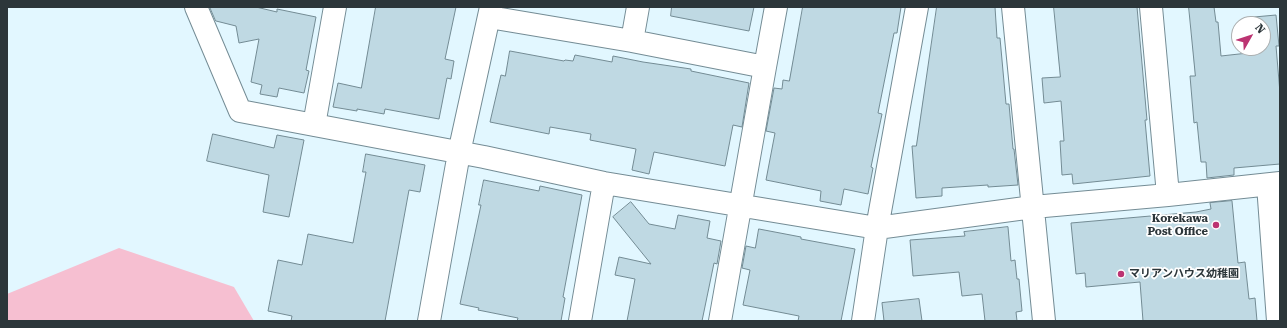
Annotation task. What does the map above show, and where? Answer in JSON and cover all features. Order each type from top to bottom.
[{"type":"street","points":[[196,7],[240,111],[459,153],[604,183],[741,206],[877,228],[1033,207],[1274,184],[1278,321]]},
{"type":"street","points":[[314,125],[335,7]]},
{"type":"street","points":[[632,41],[638,7]]},
{"type":"street","points":[[720,321],[764,67],[776,7]]},
{"type":"street","points":[[863,321],[877,228],[917,7]]},
{"type":"street","points":[[1013,7],[1044,321]]},
{"type":"street","points":[[1151,7],[1168,195]]},
{"type":"street","points":[[429,321],[459,153],[490,12],[764,67]]},
{"type":"street","points":[[580,321],[604,183]]},
{"type":"shaded area","points":[[119,248],[234,287],[254,321],[7,321],[7,294]]},
{"type":"building","points":[[210,7],[256,7],[277,12],[277,9],[316,17],[306,70],[309,71],[304,93],[279,88],[277,97],[260,94],[262,85],[251,82],[259,39],[239,43],[236,26],[216,21]]},
{"type":"building","points":[[376,7],[456,7],[445,59],[454,61],[451,79],[447,78],[439,119],[385,109],[384,114],[357,109],[357,111],[333,107],[338,83],[361,88]]},
{"type":"building","points":[[672,7],[754,7],[749,31],[671,16]]},
{"type":"building","points":[[803,7],[901,7],[897,33],[894,33],[878,113],[882,114],[871,167],[873,168],[868,194],[844,189],[841,205],[820,201],[821,191],[766,180],[775,133],[766,131],[774,88],[782,89],[783,80],[789,81]]},
{"type":"building","points":[[937,7],[995,7],[997,38],[1000,38],[1006,104],[1009,104],[1018,185],[942,188],[942,196],[916,198],[912,146],[916,146]]},
{"type":"building","points":[[1054,7],[1137,7],[1147,120],[1145,120],[1150,176],[1073,184],[1072,174],[1062,175],[1060,141],[1064,141],[1061,101],[1044,103],[1042,78],[1060,77]]},
{"type":"building","points":[[1189,7],[1214,7],[1216,22],[1218,22],[1221,56],[1271,56],[1271,16],[1265,16],[1276,15],[1279,46],[1276,46],[1280,93],[1280,164],[1234,168],[1234,175],[1207,178],[1206,162],[1201,162],[1197,122],[1194,123],[1190,76],[1195,76]]},
{"type":"building","points":[[510,51],[564,61],[573,61],[575,55],[612,62],[613,56],[691,69],[691,71],[749,83],[742,127],[733,125],[725,166],[654,152],[649,174],[632,170],[636,149],[590,140],[591,134],[550,127],[549,134],[490,122],[501,75],[505,76]]},
{"type":"building","points":[[213,134],[274,148],[277,135],[304,140],[289,217],[263,212],[269,175],[207,161]]},
{"type":"building","points":[[366,154],[425,165],[420,192],[409,190],[385,321],[291,321],[292,316],[268,311],[278,260],[302,265],[308,234],[353,243],[366,172],[363,172]]},
{"type":"building","points":[[484,180],[539,191],[540,186],[582,195],[563,297],[565,298],[561,321],[517,321],[518,318],[478,310],[479,308],[460,304],[481,205],[479,205]]},
{"type":"building","points":[[1232,201],[1238,263],[1245,262],[1249,299],[1255,298],[1257,321],[1143,321],[1140,282],[1086,287],[1085,273],[1076,274],[1071,223],[1196,212],[1211,209],[1210,203]]},
{"type":"building","points":[[631,202],[649,224],[675,229],[678,215],[710,221],[707,238],[721,241],[717,264],[714,263],[702,321],[627,321],[635,279],[615,275],[619,257],[651,264],[613,217]]},
{"type":"building","points":[[1008,227],[1011,261],[1015,260],[1017,279],[1019,279],[1022,311],[1016,312],[1017,321],[985,321],[982,294],[962,296],[959,272],[913,276],[910,240],[965,236],[964,232]]},
{"type":"building","points":[[759,229],[801,237],[801,239],[855,249],[841,321],[798,321],[799,316],[743,305],[750,270],[742,268],[746,246],[755,248]]},
{"type":"building","points":[[919,299],[922,321],[884,321],[882,303]]},
{"type":"place","name":"Korekawa Post Office","points":[[1216,225]]},
{"type":"place","name":"マリアンハウス幼稚園","points":[[1121,274]]}]
